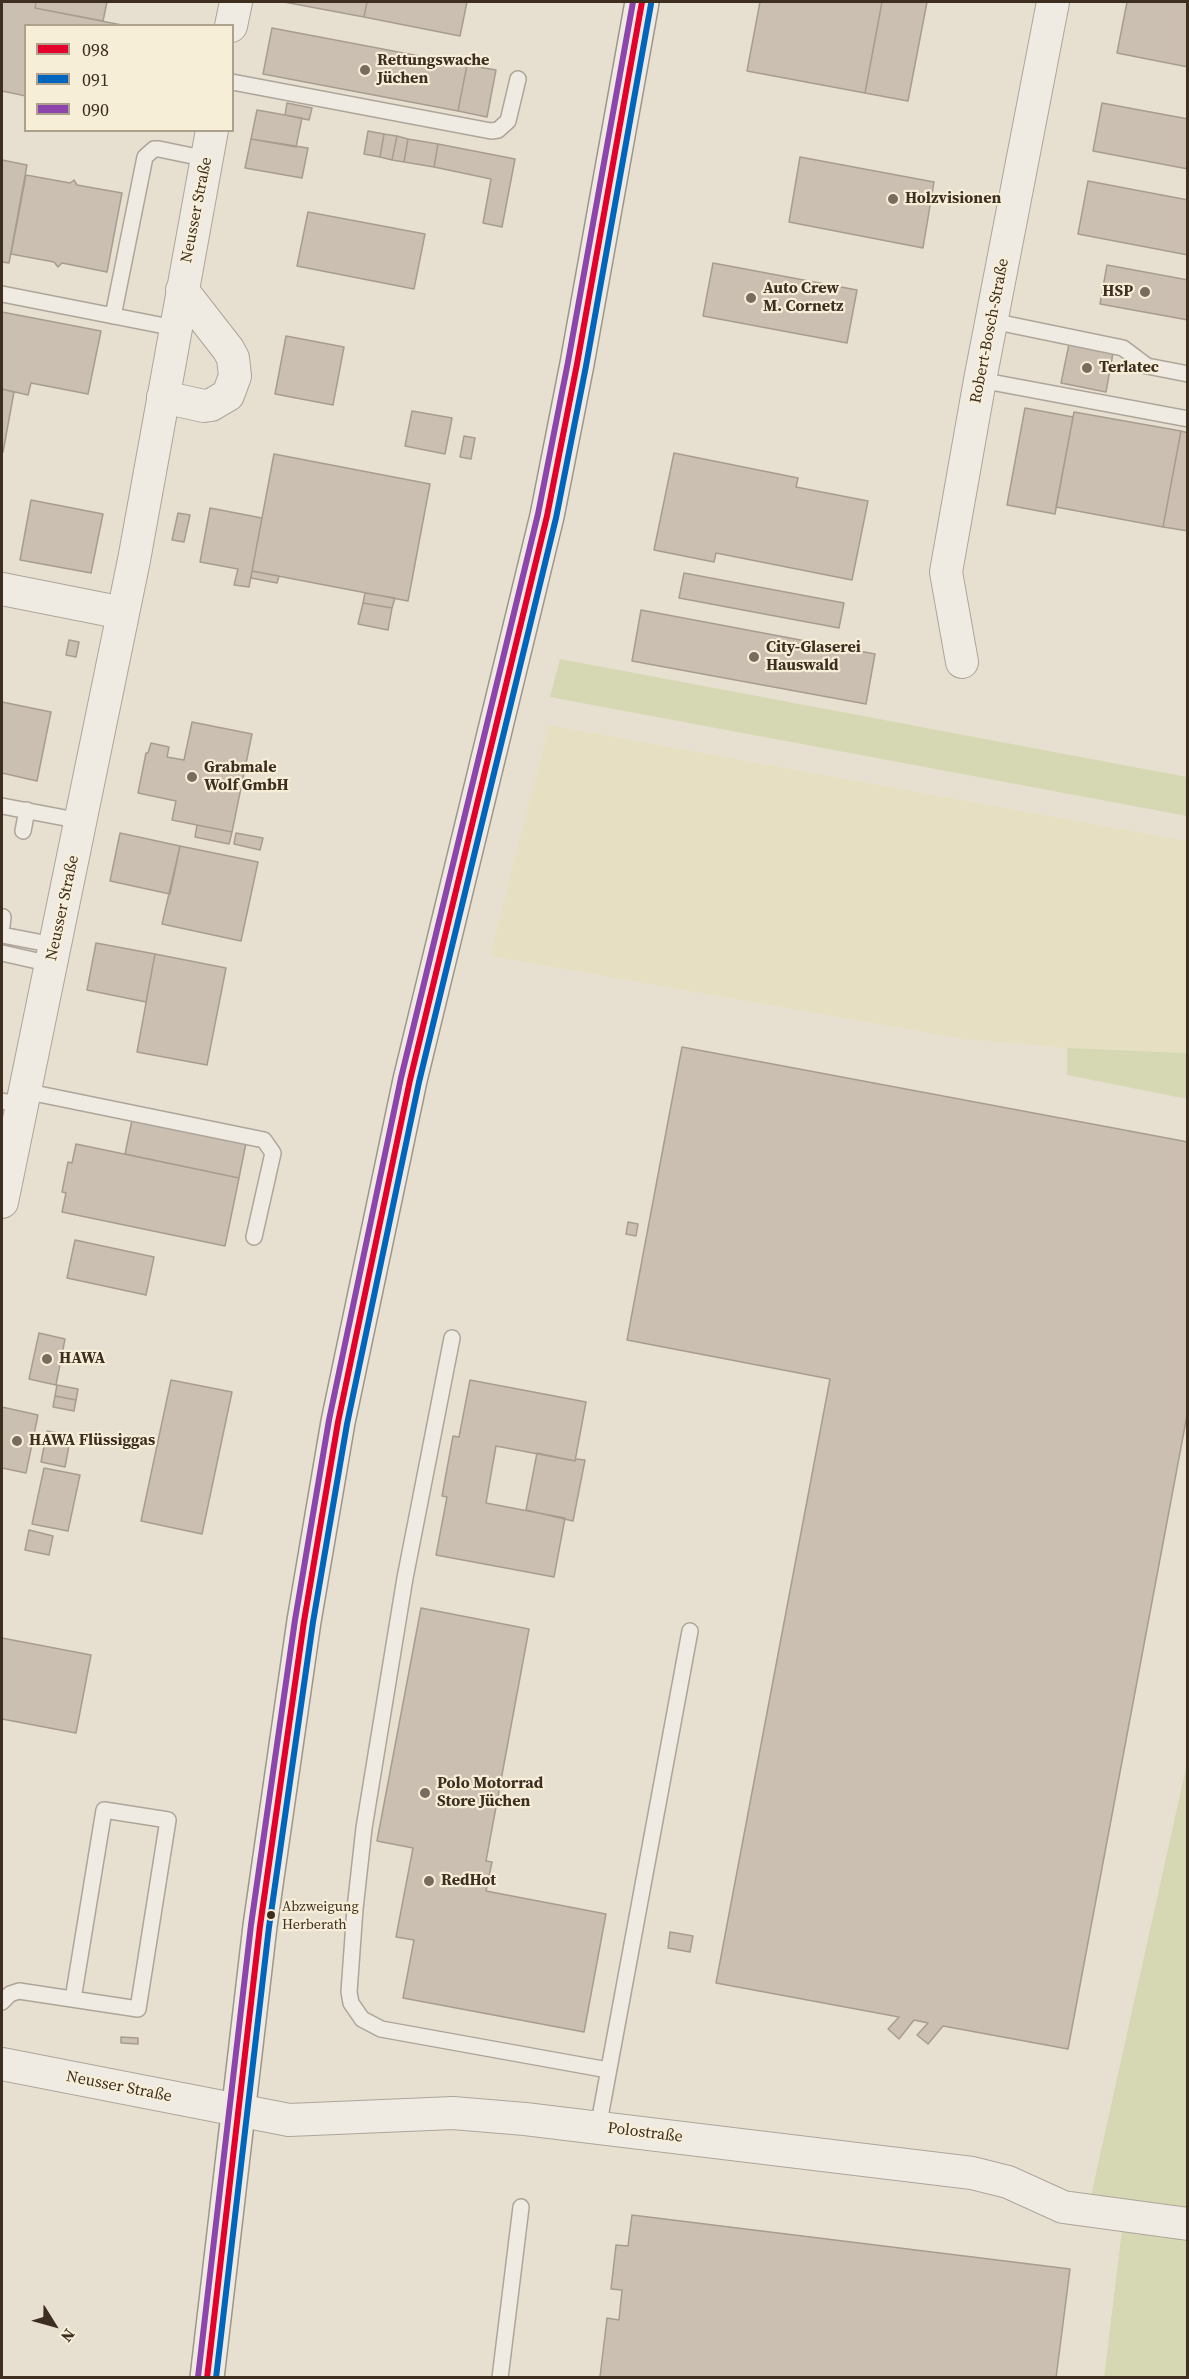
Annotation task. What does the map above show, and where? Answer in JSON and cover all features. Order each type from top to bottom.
[{"type":"main road","points":[[207,2378],[260,1926],[290,1713],[340,1411],[407,1090],[547,516],[579,353],[642,2]]},
{"type":"street","points":[[231,24],[236,2]]},
{"type":"street","name":"Robert-Bosch-Straße","points":[[962,662],[946,572],[980,380],[1053,2]]},
{"type":"street","name":"Neusser Straße","points":[[2,1202],[16,1099],[52,955],[81,821],[123,613],[209,145]]},
{"type":"street","points":[[163,397],[204,406],[211,405],[228,395],[235,376],[233,358],[228,349],[182,290]]},
{"type":"street","points":[[2,589],[123,613]]},
{"type":"street","name":"Neusser Straße","points":[[2,2064],[237,2110]]},
{"type":"street","name":"Polostraße","points":[[237,2110],[290,2120],[453,2113],[598,2128],[972,2173],[1008,2182],[1047,2201],[1079,2210],[1188,2224]]},
{"type":"lane","points":[[234,82],[490,131],[498,130],[508,121],[518,80]]},
{"type":"lane","points":[[113,316],[145,157],[154,149],[209,145]]},
{"type":"lane","points":[[2,294],[175,328]]},
{"type":"lane","points":[[992,321],[1123,348],[1147,366],[1188,374]]},
{"type":"lane","points":[[980,380],[1188,420]]},
{"type":"lane","points":[[2,806],[81,821]]},
{"type":"lane","points":[[22,831],[27,810]]},
{"type":"lane","points":[[2,934],[52,955]]},
{"type":"lane","points":[[2,954],[52,955]]},
{"type":"lane","points":[[16,1099],[264,1140],[273,1154],[254,1237]]},
{"type":"lane","points":[[452,1338],[405,1578],[364,1828],[355,1909],[349,1992],[351,2003],[362,2019],[381,2029],[608,2070]]},
{"type":"lane","points":[[598,2128],[690,1631]]},
{"type":"lane","points":[[2,2002],[8,1995],[19,1990],[73,1999],[138,2009],[168,1820],[104,1810],[73,1999]]},
{"type":"lane","points":[[500,2378],[521,2207]]},
{"type":"shaded area","points":[[549,725],[1187,841],[1187,1053],[1067,1048],[963,1039],[490,956]]},
{"type":"green space","points":[[560,659],[1187,777],[1187,816],[550,697]]},
{"type":"green space","points":[[1067,1048],[1187,1053],[1187,1099],[1067,1075]]},
{"type":"green space","points":[[1187,1763],[1187,2211],[1090,2200]]},
{"type":"green space","points":[[1122,2230],[1187,2239],[1187,2377],[1104,2378]]},
{"type":"building","points":[[2,2],[36,2],[35,8],[117,24],[24,24],[24,96],[2,91]]},
{"type":"building","points":[[36,2],[107,2],[103,21],[35,8]]},
{"type":"building","points":[[284,2],[367,2],[364,17]]},
{"type":"building","points":[[367,2],[467,2],[460,36],[364,17]]},
{"type":"building","points":[[760,2],[882,2],[865,93],[747,71]]},
{"type":"building","points":[[882,2],[927,2],[908,101],[865,93]]},
{"type":"building","points":[[1127,2],[1188,2],[1188,67],[1117,53]]},
{"type":"building","name":"Rettungswache Jüchen","points":[[272,28],[467,65],[458,111],[263,74]]},
{"type":"building","points":[[467,65],[496,70],[487,117],[458,111]]},
{"type":"building","points":[[287,103],[312,108],[309,120],[285,115]]},
{"type":"building","points":[[1102,103],[1188,119],[1188,169],[1093,151]]},
{"type":"building","points":[[257,110],[302,118],[296,147],[251,139]]},
{"type":"building","points":[[368,131],[384,134],[380,157],[364,154]]},
{"type":"building","points":[[384,134],[397,136],[392,160],[380,157]]},
{"type":"building","points":[[397,136],[408,139],[404,162],[392,160]]},
{"type":"building","points":[[251,139],[308,148],[302,178],[245,168]]},
{"type":"building","points":[[408,139],[438,144],[434,167],[404,162]]},
{"type":"building","points":[[438,144],[515,159],[502,227],[483,223],[491,179],[434,167]]},
{"type":"building","points":[[800,157],[934,182],[923,248],[789,222]]},
{"type":"building","points":[[2,160],[27,165],[9,263],[2,262]]},
{"type":"building","points":[[26,175],[70,183],[74,180],[77,185],[122,193],[107,272],[62,263],[58,267],[54,262],[11,254]]},
{"type":"building","points":[[1088,181],[1188,200],[1188,255],[1078,234]]},
{"type":"building","points":[[308,212],[425,234],[414,289],[297,266]]},
{"type":"building","points":[[713,263],[857,290],[847,343],[703,316]]},
{"type":"building","name":"HSP","points":[[1107,265],[1188,280],[1188,320],[1100,304]]},
{"type":"building","points":[[2,312],[101,331],[88,394],[31,383],[28,395],[2,389]]},
{"type":"building","points":[[286,336],[344,347],[333,405],[275,394]]},
{"type":"building","name":"Terlatec","points":[[1069,344],[1113,353],[1106,392],[1061,383]]},
{"type":"building","points":[[2,389],[14,392],[3,452],[2,451]]},
{"type":"building","points":[[1025,408],[1073,417],[1055,514],[1007,505]]},
{"type":"building","points":[[412,411],[452,418],[445,454],[405,446]]},
{"type":"building","points":[[1074,412],[1181,431],[1163,527],[1056,507]]},
{"type":"building","points":[[1181,431],[1188,433],[1188,531],[1163,527]]},
{"type":"building","points":[[464,436],[475,438],[471,459],[460,457]]},
{"type":"building","points":[[674,453],[798,478],[796,487],[868,501],[852,580],[716,553],[714,562],[654,550]]},
{"type":"building","points":[[274,454],[430,484],[408,601],[252,571]]},
{"type":"building","points":[[31,500],[103,514],[91,573],[20,560]]},
{"type":"building","points":[[210,508],[262,518],[249,587],[234,585],[238,569],[200,562]]},
{"type":"building","points":[[178,513],[190,515],[184,542],[172,540]]},
{"type":"building","points":[[252,571],[279,576],[277,583],[251,578]]},
{"type":"building","points":[[684,573],[844,603],[839,628],[679,598]]},
{"type":"building","points":[[365,593],[395,598],[392,608],[363,603]]},
{"type":"building","points":[[363,603],[392,608],[388,630],[358,624]]},
{"type":"building","name":"City-Glaserei Hauswald","points":[[641,610],[875,654],[866,704],[632,661]]},
{"type":"building","points":[[69,640],[79,642],[76,657],[66,655]]},
{"type":"building","points":[[2,702],[51,712],[37,781],[2,773]]},
{"type":"building","name":"Grabmale Wolf GmbH","points":[[192,722],[252,734],[232,832],[172,820],[176,801],[138,793],[146,753],[151,743],[169,747],[167,757],[184,760]]},
{"type":"building","points":[[197,825],[232,832],[229,844],[195,837]]},
{"type":"building","points":[[120,833],[180,846],[170,894],[110,881]]},
{"type":"building","points":[[236,833],[263,838],[260,850],[234,844]]},
{"type":"building","points":[[180,846],[258,862],[241,941],[162,924]]},
{"type":"building","points":[[96,943],[155,954],[146,1002],[87,990]]},
{"type":"building","points":[[155,954],[226,968],[207,1065],[137,1052]]},
{"type":"building","points":[[682,1047],[1188,1142],[1188,1410],[1068,2049],[943,2026],[928,2044],[917,2035],[928,2023],[914,2020],[899,2039],[888,2029],[899,2017],[716,1983],[830,1379],[627,1340]]},
{"type":"building","points":[[132,1120],[246,1143],[239,1178],[125,1154]]},
{"type":"building","points":[[76,1144],[239,1178],[225,1246],[62,1212],[66,1193],[62,1192],[68,1162],[72,1163]]},
{"type":"building","points":[[628,1222],[638,1224],[636,1236],[626,1234]]},
{"type":"building","points":[[75,1240],[154,1257],[146,1295],[67,1278]]},
{"type":"building","name":"HAWA","points":[[39,1333],[65,1339],[56,1385],[29,1379]]},
{"type":"building","points":[[171,1380],[232,1392],[202,1534],[141,1521]]},
{"type":"building","points":[[470,1380],[586,1402],[575,1461],[496,1446],[486,1503],[565,1518],[554,1577],[436,1555],[447,1497],[442,1496],[453,1436],[459,1437]]},
{"type":"building","points":[[57,1385],[78,1389],[76,1400],[55,1396]]},
{"type":"building","points":[[55,1396],[76,1400],[74,1411],[53,1407]]},
{"type":"building","name":"HAWA Flüssiggas","points":[[2,1407],[38,1415],[26,1473],[2,1468]]},
{"type":"building","points":[[47,1431],[71,1435],[65,1467],[41,1462]]},
{"type":"building","points":[[537,1453],[575,1461],[576,1459],[585,1460],[573,1521],[526,1510]]},
{"type":"building","points":[[44,1468],[80,1475],[68,1531],[32,1524]]},
{"type":"building","points":[[29,1530],[53,1536],[49,1555],[25,1550]]},
{"type":"building","points":[[421,1608],[529,1629],[486,1861],[492,1862],[486,1891],[606,1914],[584,2032],[403,1998],[414,1940],[396,1937],[413,1848],[377,1841]]},
{"type":"building","points":[[2,1638],[91,1655],[76,1733],[2,1719]]},
{"type":"building","points":[[670,1932],[693,1936],[690,1952],[668,1948]]},
{"type":"building","points":[[121,2037],[138,2038],[138,2044],[121,2043]]},
{"type":"building","points":[[632,2215],[1070,2269],[1056,2378],[600,2377],[607,2318],[619,2320],[622,2290],[611,2289],[616,2245],[628,2246]]},
{"type":"transit line","name":"090","points":[[198,2377],[251,1925],[295,1620],[329,1420],[401,1078],[538,514],[633,2]]},
{"type":"transit line","name":"098","points":[[207,2378],[260,1926],[304,1621],[338,1422],[410,1080],[547,516],[577,364],[642,2]]},
{"type":"transit line","name":"091","points":[[216,2378],[269,1927],[313,1622],[347,1424],[419,1082],[556,518],[586,366],[651,4]]},
{"type":"place","name":"Rettungswache Jüchen","points":[[365,70]]},
{"type":"place","name":"Holzvisionen","points":[[893,199]]},
{"type":"place","name":"HSP","points":[[1145,292]]},
{"type":"place","name":"Auto Crew M. Cornetz","points":[[751,298]]},
{"type":"place","name":"Terlatec","points":[[1087,368]]},
{"type":"place","name":"City-Glaserei Hauswald","points":[[754,657]]},
{"type":"place","name":"Grabmale Wolf GmbH","points":[[192,777]]},
{"type":"place","name":"HAWA","points":[[47,1359]]},
{"type":"place","name":"HAWA Flüssiggas","points":[[17,1441]]},
{"type":"place","name":"Polo Motorrad Store Jüchen","points":[[425,1793]]},
{"type":"place","name":"RedHot","points":[[429,1881]]},
{"type":"place","name":"Abzweigung Herberath","points":[[271,1915]]}]
